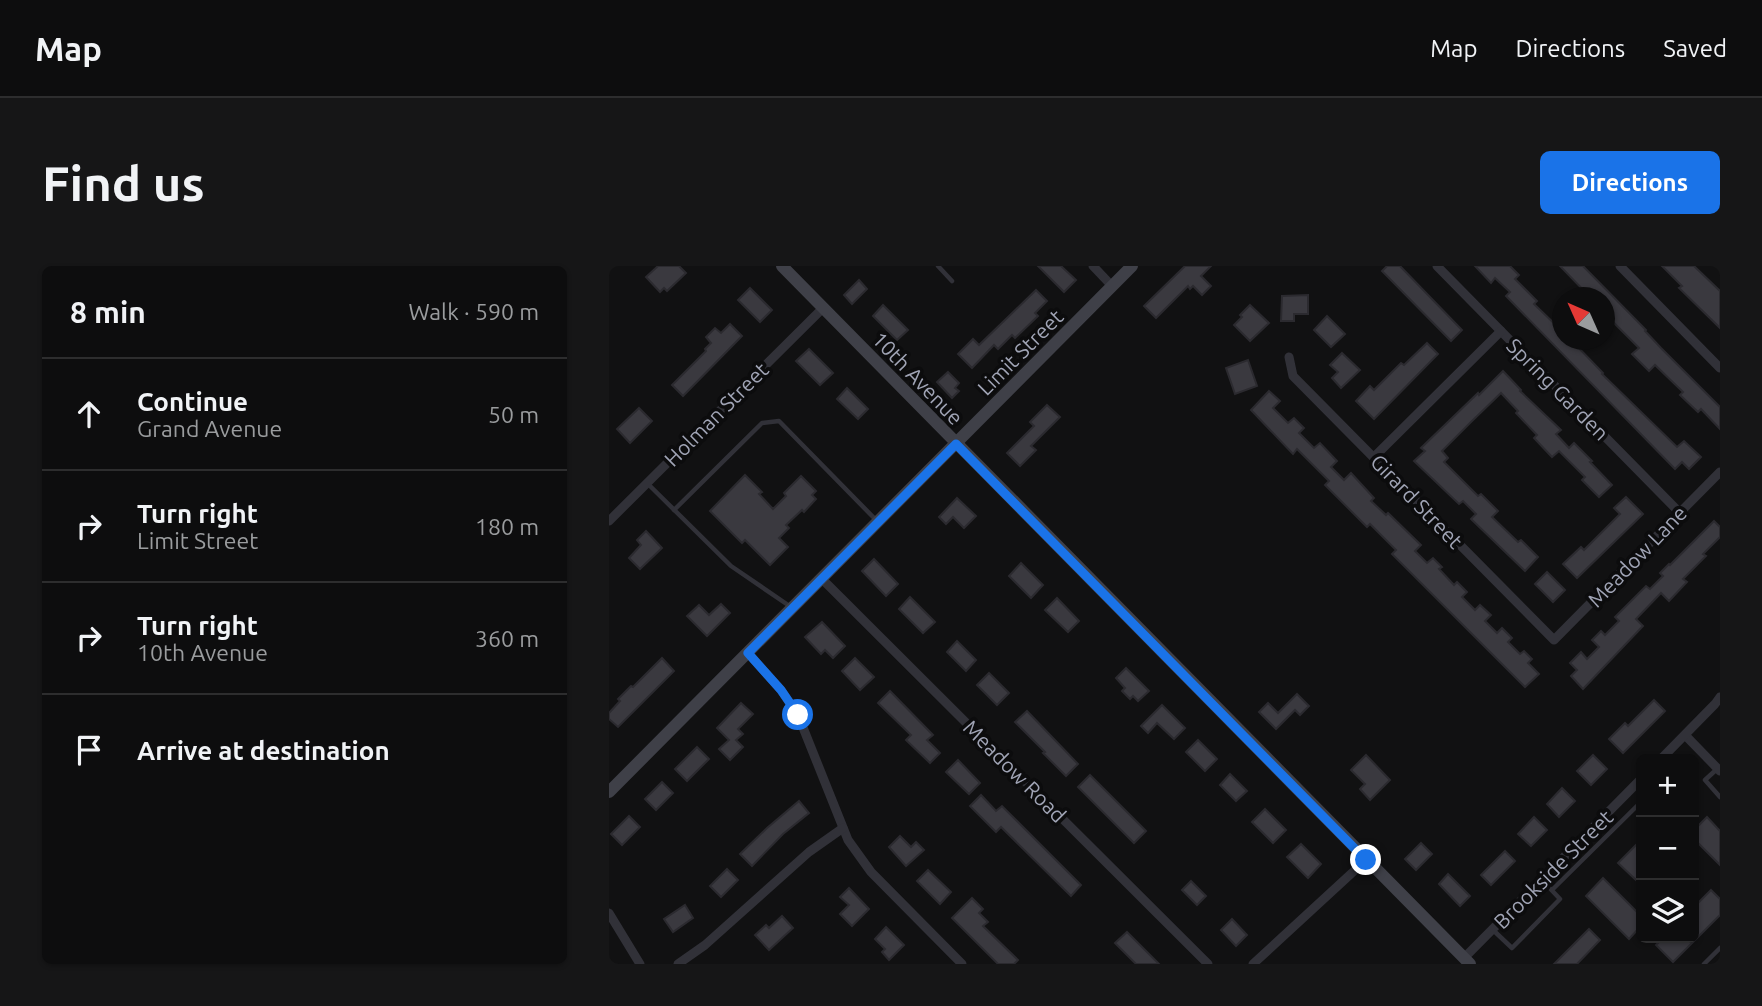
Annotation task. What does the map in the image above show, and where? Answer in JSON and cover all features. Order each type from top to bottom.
[{"type":"street","name":"10th Avenue","points":[[782,266],[1467,961]]},
{"type":"street","points":[[1093,266],[1112,286]]},
{"type":"street","name":"Limit Street","points":[[609,792],[1132,266]]},
{"type":"street","name":"Spring Garden","points":[[1437,266],[1679,512]]},
{"type":"street","points":[[1620,266],[1720,368]]},
{"type":"street","name":"Holman Street","points":[[609,521],[823,308]]},
{"type":"street","points":[[1374,457],[1501,331]]},
{"type":"street","name":"Girard Street","points":[[1289,357],[1293,376],[1554,640]]},
{"type":"street","name":"Meadow Lane","points":[[1554,640],[1720,472]]},
{"type":"street","name":"Meadow Road","points":[[821,578],[1208,964]]},
{"type":"street","points":[[748,653],[781,690],[798,715],[848,840],[871,872],[962,964]]},
{"type":"street","points":[[1666,754],[1720,697]]},
{"type":"street","points":[[1685,735],[1719,770]]},
{"type":"street","name":"Brookside Street","points":[[1467,961],[1493,929],[1636,784]]},
{"type":"street","points":[[678,964],[705,944],[809,852],[843,828]]},
{"type":"street","points":[[1253,964],[1366,860]]},
{"type":"street","points":[[609,913],[640,964]]},
{"type":"lane","points":[[939,266],[952,281]]},
{"type":"lane","points":[[674,510],[762,423],[779,421],[878,522]]},
{"type":"lane","points":[[647,483],[731,566],[792,608]]},
{"type":"lane","points":[[1719,770],[1705,780],[1720,797]]},
{"type":"lane","points":[[1552,890],[1636,807]]},
{"type":"lane","points":[[1493,929],[1512,948],[1560,899],[1542,880]]},
{"type":"lane","points":[[1704,964],[1720,948]]},
{"type":"building","points":[[658,266],[679,266],[686,273],[667,291],[664,288],[660,292],[646,277]]},
{"type":"building","points":[[1038,266],[1061,266],[1076,280],[1064,292]]},
{"type":"building","points":[[1185,266],[1211,266],[1201,276],[1211,286],[1202,295],[1193,286],[1190,289],[1188,286],[1156,318],[1144,306]]},
{"type":"building","points":[[1387,266],[1400,266],[1462,330],[1451,341],[1382,271]]},
{"type":"building","points":[[1475,266],[1510,266],[1519,275],[1515,279],[1537,301],[1534,304],[1552,321],[1552,343],[1506,296],[1510,292],[1495,278],[1491,283]]},
{"type":"building","points":[[1560,266],[1583,266],[1604,287],[1580,287]]},
{"type":"building","points":[[1662,266],[1694,266],[1720,291],[1720,328],[1679,288],[1682,286]]},
{"type":"building","points":[[859,280],[867,289],[852,304],[844,295]]},
{"type":"building","points":[[750,288],[772,310],[760,322],[738,300]]},
{"type":"building","points":[[1036,290],[1047,301],[1035,313],[1038,316],[1015,338],[1012,335],[998,349],[994,345],[972,368],[958,354],[973,339],[979,345]]},
{"type":"building","points":[[1308,295],[1308,314],[1294,314],[1294,321],[1281,321],[1282,296]]},
{"type":"building","points":[[1615,299],[1720,407],[1720,429],[1701,409],[1698,412],[1680,395],[1683,392],[1655,365],[1649,371],[1632,354],[1639,348],[1615,324]]},
{"type":"building","points":[[883,305],[908,330],[897,340],[873,316]]},
{"type":"building","points":[[1250,305],[1269,323],[1250,341],[1234,325]]},
{"type":"building","points":[[1327,316],[1345,334],[1331,347],[1314,330]]},
{"type":"building","points":[[730,324],[742,336],[683,396],[672,385],[706,351],[711,343],[706,337],[715,328],[721,333]]},
{"type":"building","points":[[1427,343],[1438,354],[1374,419],[1356,401],[1370,386],[1374,390],[1401,363],[1404,365]]},
{"type":"building","points":[[809,349],[833,373],[820,385],[796,361]]},
{"type":"building","points":[[1559,350],[1581,350],[1677,447],[1684,441],[1701,457],[1689,469],[1682,462],[1675,469]]},
{"type":"building","points":[[1342,353],[1360,370],[1341,388],[1332,378],[1338,372],[1330,365]]},
{"type":"building","points":[[1248,360],[1257,386],[1235,394],[1226,368]]},
{"type":"building","points":[[1503,371],[1561,430],[1556,434],[1569,448],[1574,443],[1612,485],[1599,497],[1582,480],[1585,477],[1559,451],[1552,457],[1534,438],[1537,435],[1501,393],[1471,422],[1442,451],[1448,458],[1444,462],[1478,496],[1481,494],[1498,511],[1492,517],[1538,557],[1525,571],[1471,519],[1476,514],[1463,501],[1459,504],[1414,461],[1425,451],[1421,448]]},
{"type":"building","points":[[948,372],[959,383],[955,388],[959,391],[952,398],[937,382]]},
{"type":"building","points":[[847,388],[868,409],[858,419],[837,399]]},
{"type":"building","points":[[1269,391],[1280,401],[1273,408],[1288,423],[1294,418],[1304,428],[1299,433],[1314,448],[1320,443],[1337,461],[1331,467],[1344,480],[1351,473],[1374,498],[1371,501],[1386,515],[1388,513],[1421,545],[1415,551],[1427,563],[1433,558],[1454,585],[1457,582],[1467,592],[1462,597],[1475,610],[1480,605],[1491,615],[1485,621],[1497,633],[1502,628],[1512,638],[1508,642],[1520,654],[1524,651],[1532,659],[1528,663],[1539,674],[1525,687],[1392,554],[1396,550],[1370,524],[1367,527],[1325,485],[1329,481],[1297,449],[1293,454],[1251,410]]},
{"type":"building","points":[[1047,405],[1060,417],[1031,446],[1036,450],[1020,466],[1007,453],[1034,426],[1030,422]]},
{"type":"building","points":[[639,408],[652,421],[630,443],[617,429]]},
{"type":"building","points":[[745,475],[762,492],[759,494],[773,509],[801,476],[816,491],[812,495],[816,499],[786,525],[789,528],[779,538],[788,547],[770,565],[745,540],[742,543],[710,511]]},
{"type":"building","points":[[1626,497],[1643,514],[1577,578],[1563,564],[1581,547],[1584,550],[1620,514],[1614,508]]},
{"type":"building","points":[[957,498],[976,516],[964,528],[953,517],[946,524],[939,517]]},
{"type":"building","points":[[1714,521],[1720,527],[1720,537],[1683,579],[1687,582],[1669,601],[1661,593],[1636,619],[1643,626],[1583,689],[1571,676],[1577,670],[1570,663],[1581,652],[1587,659],[1599,647],[1592,640],[1601,631],[1605,635],[1619,621],[1615,617],[1646,586],[1650,589],[1663,576],[1660,573]]},
{"type":"building","points":[[646,531],[662,548],[640,569],[629,558],[641,545],[637,540]]},
{"type":"building","points":[[874,559],[898,584],[886,596],[862,571]]},
{"type":"building","points":[[1021,563],[1043,585],[1031,598],[1009,576]]},
{"type":"building","points":[[1547,572],[1565,590],[1553,602],[1535,584]]},
{"type":"building","points":[[910,597],[935,622],[923,633],[899,609]]},
{"type":"building","points":[[1057,598],[1079,621],[1068,632],[1045,610]]},
{"type":"building","points":[[721,604],[730,613],[707,636],[687,616],[699,605],[709,615]]},
{"type":"building","points":[[822,622],[845,646],[833,658],[825,650],[821,654],[805,637]]},
{"type":"building","points":[[957,641],[976,660],[966,671],[947,652]]},
{"type":"building","points":[[662,658],[674,671],[618,727],[609,719],[609,713],[620,701],[618,699]]},
{"type":"building","points":[[855,658],[874,677],[860,690],[842,671]]},
{"type":"building","points":[[1126,668],[1149,691],[1138,701],[1133,696],[1130,699],[1122,691],[1125,688],[1116,678]]},
{"type":"building","points":[[989,673],[1009,693],[997,705],[977,685]]},
{"type":"building","points":[[890,691],[933,735],[927,740],[940,753],[930,763],[906,740],[911,735],[878,703]]},
{"type":"building","points":[[1297,694],[1309,706],[1300,715],[1295,710],[1276,729],[1259,712],[1268,703],[1278,713]]},
{"type":"building","points":[[1654,700],[1665,711],[1623,753],[1609,739],[1625,723],[1628,726]]},
{"type":"building","points":[[741,703],[753,714],[738,729],[743,734],[736,740],[743,747],[730,760],[719,749],[729,740],[717,728]]},
{"type":"building","points":[[1162,705],[1185,728],[1174,739],[1157,723],[1148,733],[1141,726]]},
{"type":"building","points":[[1027,711],[1078,764],[1066,776],[1015,722]]},
{"type":"building","points":[[1198,740],[1217,759],[1205,771],[1186,752]]},
{"type":"building","points":[[697,747],[709,759],[687,781],[675,769]]},
{"type":"building","points":[[1366,755],[1390,780],[1370,800],[1360,789],[1365,784],[1351,770]]},
{"type":"building","points":[[1593,755],[1607,769],[1591,785],[1577,771]]},
{"type":"building","points":[[958,760],[980,783],[969,794],[946,772]]},
{"type":"building","points":[[1230,774],[1247,791],[1236,801],[1220,785]]},
{"type":"building","points":[[1090,775],[1146,831],[1134,843],[1078,787]]},
{"type":"building","points":[[662,782],[673,793],[656,810],[645,799]]},
{"type":"building","points":[[1562,788],[1575,801],[1559,817],[1547,804]]},
{"type":"building","points":[[981,795],[996,811],[1002,806],[1081,885],[1071,896],[1001,827],[996,832],[970,806]]},
{"type":"building","points":[[799,801],[809,813],[783,834],[752,866],[740,854]]},
{"type":"building","points":[[1265,809],[1286,830],[1273,843],[1252,822]]},
{"type":"building","points":[[629,816],[640,827],[622,845],[611,834]]},
{"type":"building","points":[[1534,817],[1547,830],[1531,846],[1518,834]]},
{"type":"building","points":[[1707,817],[1720,831],[1720,865],[1699,844],[1699,825]]},
{"type":"building","points":[[900,836],[911,847],[916,842],[924,850],[906,866],[889,847]]},
{"type":"building","points":[[1421,843],[1432,854],[1416,870],[1405,859]]},
{"type":"building","points":[[1301,844],[1321,864],[1308,878],[1287,857]]},
{"type":"building","points":[[1636,845],[1636,880],[1618,863]]},
{"type":"building","points":[[1505,851],[1515,861],[1491,885],[1481,875]]},
{"type":"building","points":[[727,869],[738,880],[721,897],[710,886]]},
{"type":"building","points":[[928,870],[951,892],[940,904],[917,881]]},
{"type":"building","points":[[1448,874],[1470,896],[1460,906],[1439,884]]},
{"type":"building","points":[[1603,878],[1636,911],[1636,931],[1629,939],[1586,896]]},
{"type":"building","points":[[1191,881],[1206,896],[1197,905],[1182,890]]},
{"type":"building","points":[[849,888],[869,909],[852,926],[840,914],[849,905],[840,897]]},
{"type":"building","points":[[1711,890],[1720,899],[1720,915],[1699,936],[1699,902]]},
{"type":"building","points":[[972,898],[983,909],[979,913],[988,922],[983,926],[1018,960],[1014,964],[998,964],[952,918]]},
{"type":"building","points":[[685,905],[693,918],[673,932],[664,919]]},
{"type":"building","points":[[782,916],[793,928],[769,950],[755,935],[766,925],[769,928]]},
{"type":"building","points":[[1232,919],[1247,935],[1236,946],[1221,930]]},
{"type":"building","points":[[886,927],[904,945],[889,960],[882,952],[885,949],[875,939]]},
{"type":"building","points":[[1589,929],[1600,940],[1577,964],[1554,964]]},
{"type":"building","points":[[1127,932],[1159,964],[1136,964],[1115,943]]},
{"type":"building","points":[[1658,943],[1692,943],[1673,962],[1656,945]]},
{"type":"route","points":[[798,715],[781,690],[748,653],[956,444],[1366,860]]}]
